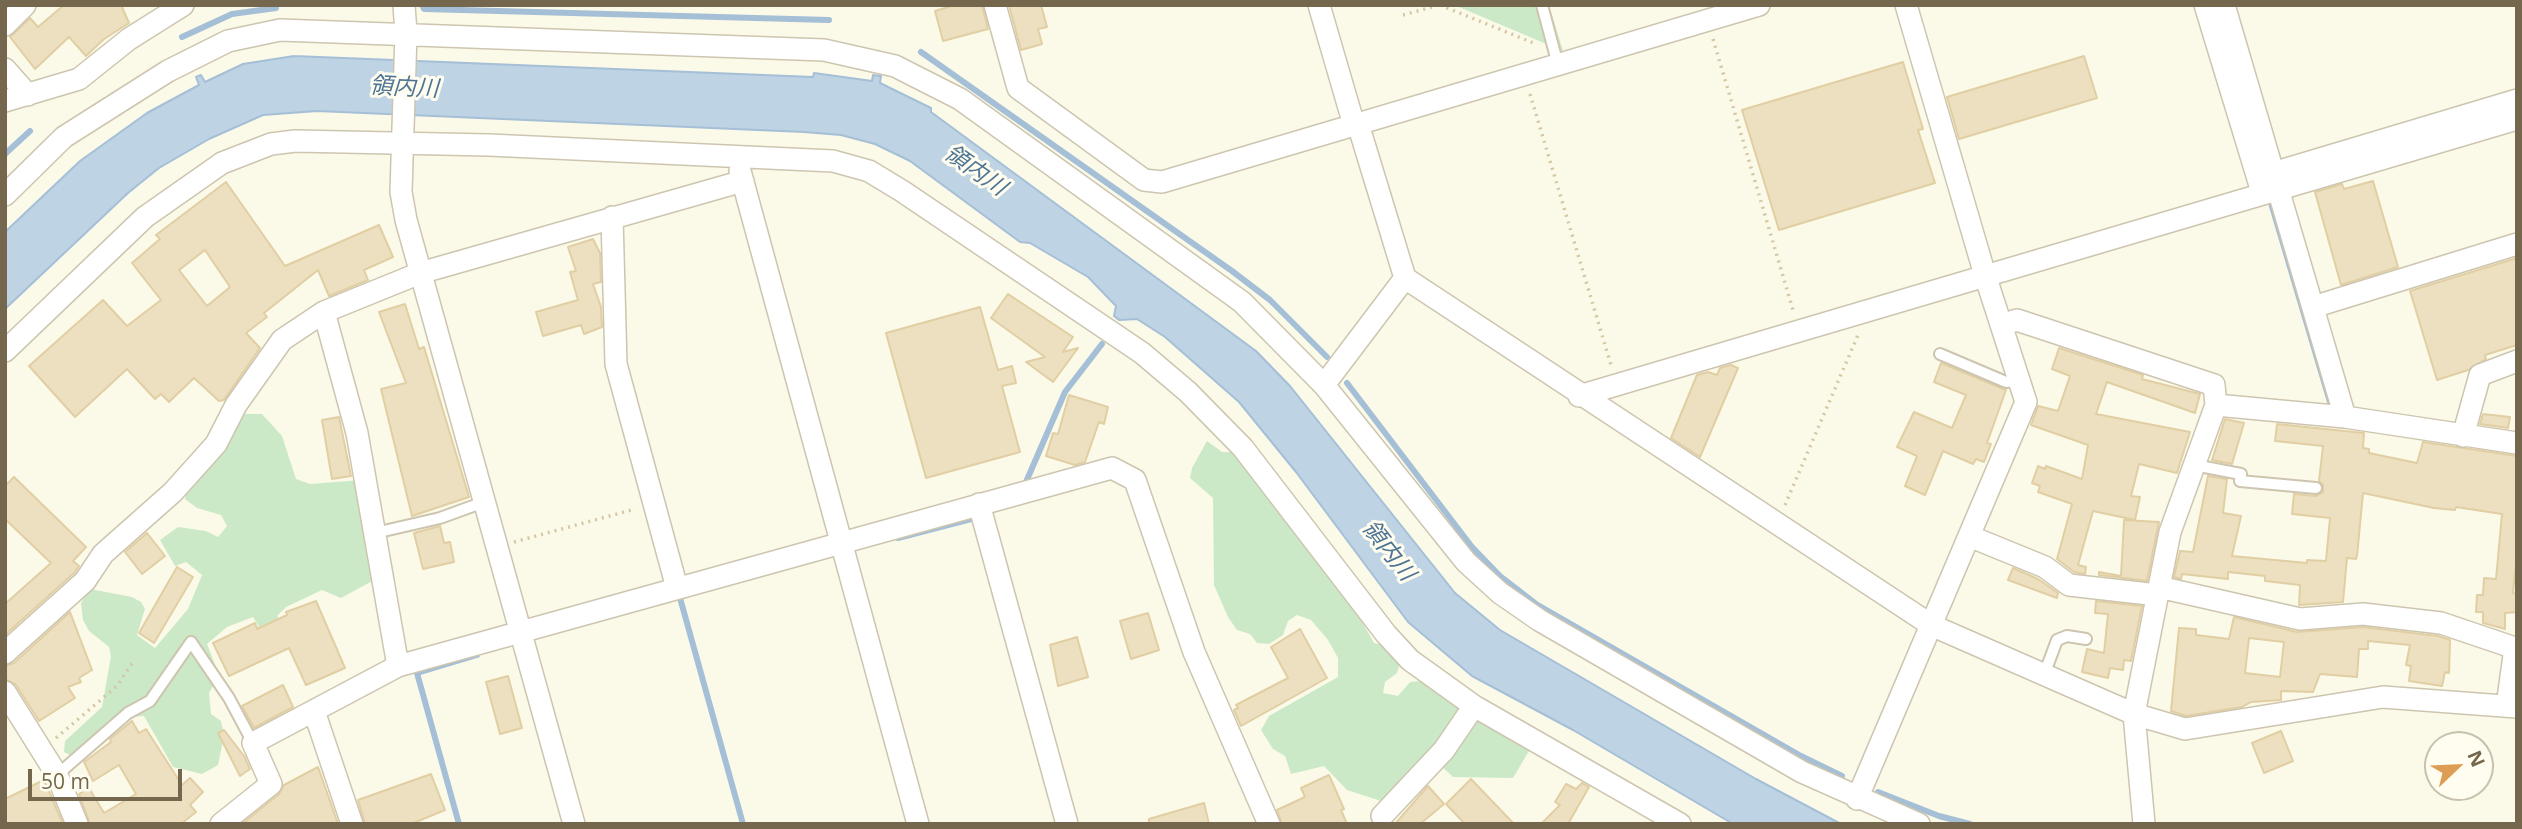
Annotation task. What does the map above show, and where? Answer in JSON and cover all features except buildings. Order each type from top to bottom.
[{"type":"street","points":[[5,25],[25,5]]},
{"type":"street","points":[[5,101],[79,79],[129,39],[183,5]]},
{"type":"street","points":[[404,5],[406,36],[401,192],[419,273],[574,824]]},
{"type":"street","points":[[995,5],[1018,88],[1144,180],[1161,182],[1524,75],[1557,58],[1759,5]]},
{"type":"street","points":[[1319,5],[1405,278],[1776,526],[1931,625],[2134,714],[2185,729],[2383,696],[2512,706],[2515,648],[2441,623],[2363,614],[2301,619],[2159,591],[2069,585],[2045,567],[1969,536]]},
{"type":"street","points":[[1857,799],[2026,402],[1985,275],[1906,5]]},
{"type":"street","points":[[2205,5],[2313,307],[2346,416]]},
{"type":"street","points":[[2224,5],[2271,185]]},
{"type":"street","points":[[5,195],[64,137],[168,71],[228,41],[280,30],[824,50],[895,66],[961,99],[1222,287],[1272,331],[1324,385],[1466,562],[1500,593],[1539,620],[1802,772],[1857,799],[1919,824]]},
{"type":"street","points":[[5,69],[28,95]]},
{"type":"street","points":[[1579,396],[1985,275],[2271,185],[2517,100]]},
{"type":"street","points":[[2271,185],[2517,119]]},
{"type":"street","points":[[5,351],[145,217],[222,163],[254,149],[295,141],[402,141],[834,161],[869,171],[1142,354],[1188,392],[1243,447],[1386,634],[1410,660],[1474,706],[1679,824]]},
{"type":"street","points":[[735,157],[918,824]]},
{"type":"street","points":[[5,653],[85,581],[103,554],[173,492],[215,444],[236,405],[282,340],[324,312],[419,273],[743,181]]},
{"type":"street","points":[[612,217],[616,364],[677,588]]},
{"type":"street","points":[[2313,307],[2517,244]]},
{"type":"street","points":[[1324,385],[1405,278]]},
{"type":"street","points":[[324,312],[358,433],[398,666]]},
{"type":"street","points":[[2001,325],[2017,320],[2214,385],[2216,405],[2170,532],[2134,714],[2144,824]]},
{"type":"street","points":[[2463,436],[2480,375],[2517,361]]},
{"type":"street","points":[[2216,405],[2346,416],[2517,443]]},
{"type":"street","points":[[221,824],[271,784],[253,743],[398,666],[1112,468],[1135,480],[1194,652],[1269,824]]},
{"type":"street","points":[[979,505],[1067,824]]},
{"type":"street","points":[[5,692],[43,749],[77,824]]},
{"type":"street","points":[[1380,821],[1444,750],[1474,706]]},
{"type":"street","points":[[314,711],[352,824]]},
{"type":"lane","points":[[1542,5],[1557,58]]},
{"type":"lane","points":[[1940,354],[2006,382],[2019,380]]},
{"type":"lane","points":[[2194,465],[2241,474],[2240,481],[2316,488]]},
{"type":"lane","points":[[375,533],[440,519],[484,502]]},
{"type":"lane","points":[[2044,675],[2057,640],[2067,636],[2086,639]]},
{"type":"lane","points":[[57,775],[128,713],[150,701],[191,642],[229,698],[253,743]]},
{"type":"path","points":[[1403,15],[1439,5],[1557,58]]},
{"type":"path","points":[[1708,20],[1799,330]]},
{"type":"path","points":[[1524,75],[1616,385]]},
{"type":"path","points":[[1776,526],[1870,309]]},
{"type":"path","points":[[496,547],[654,503]]},
{"type":"path","points":[[43,749],[117,686],[133,662]]},
{"type":"green space","points":[[1454,5],[1549,5],[1563,51]]},
{"type":"green space","points":[[239,414],[262,414],[282,436],[296,479],[310,484],[361,480],[376,579],[341,598],[322,590],[286,607],[278,615],[277,637],[267,641],[253,617],[227,627],[207,644],[219,675],[209,693],[211,714],[221,721],[224,736],[218,765],[202,774],[173,767],[144,716],[130,717],[72,756],[64,752],[65,741],[102,707],[111,656],[109,647],[89,631],[83,620],[81,603],[90,589],[132,597],[141,602],[145,609],[137,635],[155,648],[188,609],[202,575],[186,562],[175,566],[160,540],[178,527],[206,531],[218,537],[227,526],[221,515],[197,508],[185,499],[187,489]]},
{"type":"green space","points":[[1207,441],[1222,452],[1234,452],[1355,609],[1374,643],[1386,646],[1400,663],[1397,673],[1385,682],[1383,693],[1398,696],[1410,682],[1431,680],[1461,709],[1449,731],[1400,791],[1381,801],[1347,790],[1324,766],[1291,774],[1285,756],[1273,749],[1261,730],[1269,716],[1338,677],[1338,658],[1328,640],[1311,620],[1297,615],[1288,621],[1283,635],[1269,644],[1257,643],[1250,634],[1237,630],[1228,617],[1214,585],[1213,498],[1190,478],[1192,468]]},
{"type":"green space","points":[[1475,713],[1533,744],[1513,778],[1453,777],[1439,764]]},
{"type":"water","name":"領内川","points":[[294,56],[813,77],[814,73],[872,81],[873,75],[881,76],[880,83],[931,108],[931,112],[1256,351],[1290,386],[1455,593],[1500,630],[1756,779],[1841,824],[1733,824],[1573,730],[1472,676],[1408,622],[1296,472],[1239,402],[1165,337],[1137,319],[1119,320],[1114,316],[1116,306],[1088,277],[1030,243],[1020,242],[910,161],[875,144],[841,135],[804,132],[317,111],[263,115],[209,139],[159,168],[128,193],[5,309],[5,232],[80,161],[147,113],[199,85],[196,77],[201,75],[205,82],[243,64]]},
{"type":"waterway","points":[[422,5],[424,9],[829,20]]},
{"type":"waterway","points":[[182,37],[232,14],[276,8]]},
{"type":"waterway","points":[[921,52],[1232,271],[1270,300],[1327,357]]},
{"type":"waterway","points":[[5,154],[30,131]]},
{"type":"waterway","points":[[2271,203],[2330,402]]},
{"type":"waterway","points":[[1026,482],[1065,392],[1102,344]]},
{"type":"waterway","points":[[1347,383],[1472,547],[1501,577],[1536,604],[1801,756],[1842,776]]},
{"type":"waterway","points":[[898,538],[975,518],[976,522]]},
{"type":"waterway","points":[[680,598],[743,824]]},
{"type":"waterway","points":[[459,824],[417,673],[477,655]]},
{"type":"waterway","points":[[1878,792],[1939,816],[1970,824]]}]
